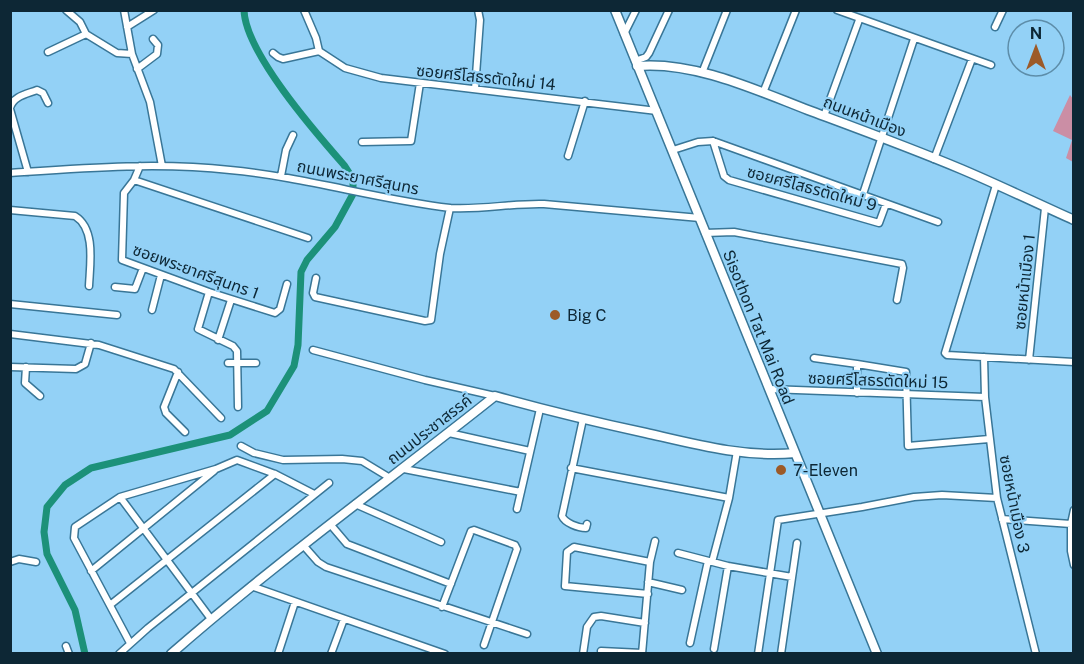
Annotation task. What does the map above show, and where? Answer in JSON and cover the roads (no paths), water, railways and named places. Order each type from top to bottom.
[{"type":"street","points":[[66,10],[80,22],[86,34],[117,53],[132,54]]},
{"type":"street","points":[[124,10],[132,54],[150,102],[162,166]]},
{"type":"street","points":[[127,27],[154,10]]},
{"type":"street","points":[[273,53],[283,58],[319,51],[304,10]]},
{"type":"street","points":[[476,89],[480,21],[478,10]]},
{"type":"street","name":"Sisothon Tat Mai Road","points":[[615,10],[877,654]]},
{"type":"street","points":[[624,34],[636,10]]},
{"type":"street","points":[[636,64],[649,53],[669,10]]},
{"type":"street","points":[[702,73],[727,10]]},
{"type":"street","points":[[763,93],[796,10]]},
{"type":"street","points":[[837,10],[972,60],[992,65]]},
{"type":"street","points":[[995,27],[1003,10]]},
{"type":"street","points":[[824,116],[860,20]]},
{"type":"street","points":[[48,52],[86,34]]},
{"type":"street","points":[[137,69],[157,54],[158,45],[153,39]]},
{"type":"street","points":[[863,194],[914,39]]},
{"type":"street","name":"ซอยศรีโสธรตัดใหม่ 14","points":[[319,51],[334,62],[381,78],[657,111]]},
{"type":"street","points":[[934,159],[972,60]]},
{"type":"street","name":"ถนนหน้าเมือง","points":[[636,64],[664,65],[702,73],[763,93],[934,159],[1074,220]]},
{"type":"street","points":[[362,142],[411,141],[420,83]]},
{"type":"street","points":[[28,172],[10,108],[11,104],[15,99],[37,90],[43,93],[48,103]]},
{"type":"street","points":[[568,156],[585,101]]},
{"type":"street","points":[[281,176],[286,150],[292,135]]},
{"type":"street","points":[[673,150],[698,142],[712,141]]},
{"type":"street","name":"ซอยศรีโสธรตัดใหม่ 9","points":[[712,141],[938,222]]},
{"type":"street","name":"ซอยศรีโสธรตัดใหม่ 9","points":[[712,141],[723,176],[729,180],[879,223],[886,204]]},
{"type":"street","name":"ถนนพระยาศรีสุนทร","points":[[10,174],[140,166],[215,168],[281,176],[450,208],[468,209],[524,203],[700,218]]},
{"type":"street","name":"ซอยพระยาศรีสุนทร 1","points":[[140,166],[134,180],[124,193],[121,256],[126,262],[231,300],[275,313],[280,309],[287,284]]},
{"type":"street","points":[[134,180],[308,238]]},
{"type":"street","points":[[996,185],[945,351],[947,355],[1074,362]]},
{"type":"street","points":[[316,278],[313,293],[315,297],[425,321],[431,320],[440,254],[450,208]]},
{"type":"street","name":"ซอยหน้าเมือง 1","points":[[1029,360],[1045,208]]},
{"type":"street","points":[[10,210],[75,216],[82,221],[89,238],[89,286]]},
{"type":"street","points":[[705,233],[741,233],[902,264],[897,300]]},
{"type":"street","points":[[115,287],[135,289],[142,268]]},
{"type":"street","points":[[152,310],[161,275]]},
{"type":"street","points":[[209,292],[198,329],[235,348],[238,407]]},
{"type":"street","points":[[218,340],[231,300]]},
{"type":"street","points":[[10,304],[117,315]]},
{"type":"street","points":[[10,334],[91,344],[159,364],[178,372],[221,418]]},
{"type":"street","points":[[10,367],[76,369],[85,364],[91,344]]},
{"type":"street","points":[[313,350],[495,396]]},
{"type":"street","name":"ซอยหน้าเมือง 3","points":[[984,357],[985,397],[997,498],[1036,654]]},
{"type":"street","points":[[814,358],[906,372],[908,446],[989,439]]},
{"type":"street","points":[[228,363],[256,363]]},
{"type":"street","points":[[857,364],[857,393]]},
{"type":"street","points":[[26,367],[26,383],[40,396]]},
{"type":"street","points":[[178,372],[164,407],[185,432]]},
{"type":"street","name":"ซอยศรีโสธรตัดใหม่ 15","points":[[769,389],[985,397]]},
{"type":"street","name":"ถนนประชาสรรค์","points":[[171,654],[251,586],[495,396],[540,409],[695,444],[769,454],[795,453]]},
{"type":"street","points":[[517,509],[540,409]]},
{"type":"street","points":[[583,419],[562,516],[565,521],[581,528],[586,528],[587,524]]},
{"type":"street","points":[[449,433],[530,451]]},
{"type":"street","points":[[241,446],[254,453],[283,460],[362,461],[390,478]]},
{"type":"street","points":[[690,643],[729,498],[737,451]]},
{"type":"street","points":[[130,643],[74,538],[75,527],[120,497],[216,470],[237,460],[275,474],[314,494]]},
{"type":"street","points":[[571,468],[729,498]]},
{"type":"street","points":[[404,469],[521,492]]},
{"type":"street","points":[[91,571],[216,470]]},
{"type":"street","points":[[110,605],[275,474]]},
{"type":"street","points":[[119,654],[329,483]]},
{"type":"street","points":[[758,654],[777,520],[914,496],[997,498]]},
{"type":"street","points":[[120,497],[211,619]]},
{"type":"street","points":[[355,504],[441,542]]},
{"type":"street","points":[[1074,510],[1071,524],[1071,550],[1074,564]]},
{"type":"street","points":[[1002,519],[1071,524]]},
{"type":"street","points":[[330,524],[347,544],[451,584]]},
{"type":"street","points":[[442,607],[471,531],[474,530],[515,545],[517,549],[484,645]]},
{"type":"street","points":[[602,651],[642,653],[650,562],[655,541]]},
{"type":"street","points":[[781,654],[797,543]]},
{"type":"street","points":[[303,545],[318,562],[327,567],[527,634]]},
{"type":"street","points":[[648,594],[565,586],[567,552],[574,547],[650,562]]},
{"type":"street","points":[[678,553],[728,566],[792,577]]},
{"type":"street","points":[[10,562],[20,559],[36,562]]},
{"type":"street","points":[[714,649],[728,566]]},
{"type":"street","points":[[648,582],[682,590]]},
{"type":"street","points":[[251,586],[433,652],[445,654]]},
{"type":"street","points":[[278,654],[295,602]]},
{"type":"street","points":[[583,654],[587,627],[594,617],[601,616],[645,623]]},
{"type":"street","points":[[332,654],[344,619]]},
{"type":"street","points":[[66,646],[69,654]]},
{"type":"waterway","points":[[85,654],[75,610],[47,554],[44,532],[47,507],[65,485],[91,468],[230,435],[267,411],[294,366],[298,345],[301,272],[307,260],[335,227],[353,194],[353,179],[344,165],[300,113],[268,69],[247,27],[244,10]]},
{"type":"place","name":"Big C","points":[[555,315]]},
{"type":"place","name":"7-Eleven","points":[[781,470]]}]
